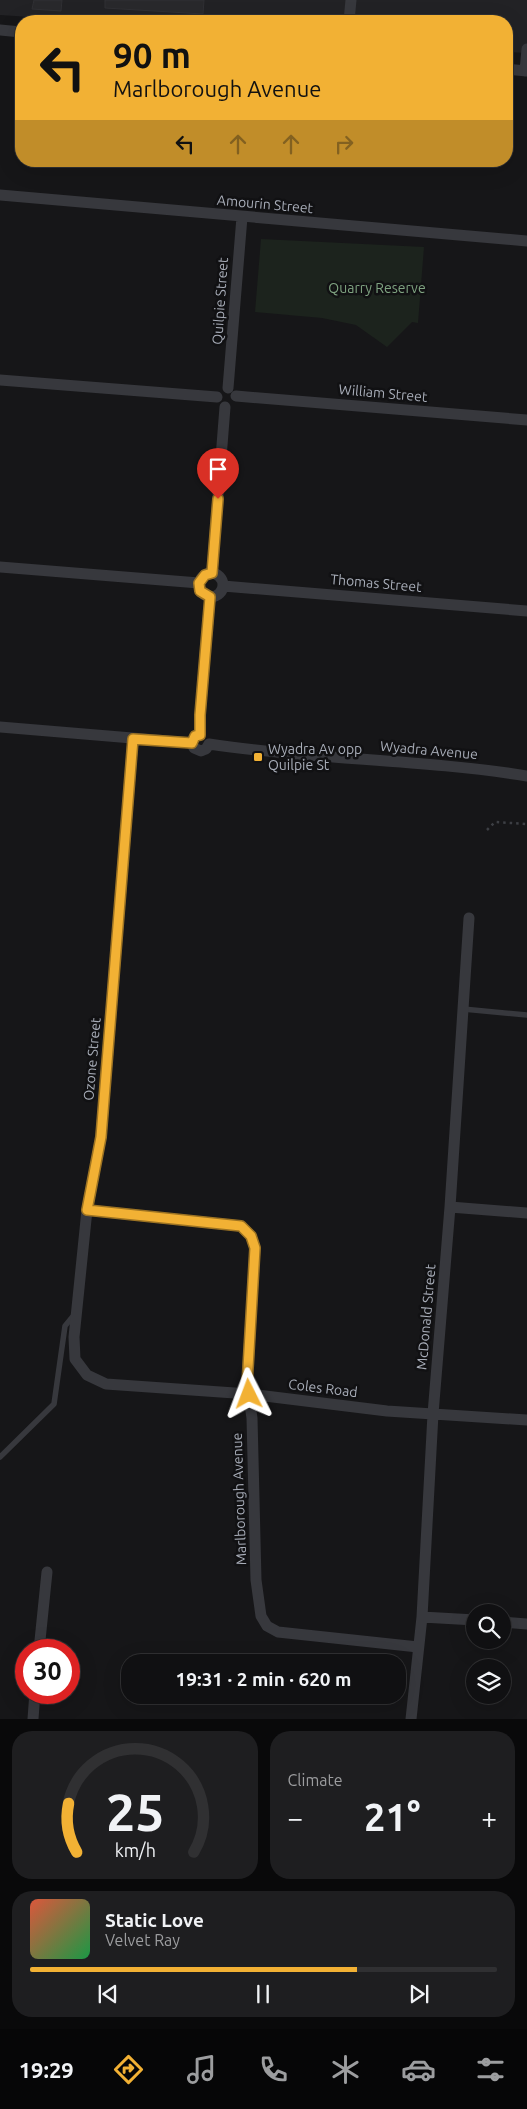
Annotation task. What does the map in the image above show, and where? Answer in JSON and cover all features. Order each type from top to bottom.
[{"type":"street","points":[[350,15],[351,0]]},
{"type":"street","points":[[0,30],[15,31]]},
{"type":"street","points":[[513,70],[526,71],[527,49]]},
{"type":"street","name":"Amourin Street","points":[[0,195],[527,241]]},
{"type":"street","name":"Quilpie Street","points":[[228,388],[242,217]]},
{"type":"street","points":[[0,380],[217,398]]},
{"type":"street","points":[[228,388],[233,390],[236,396],[233,404],[225,407],[219,403],[217,398],[220,390],[228,388]]},
{"type":"street","name":"William Street","points":[[236,396],[527,420]]},
{"type":"street","points":[[212,573],[225,407]]},
{"type":"street","points":[[0,567],[199,583]]},
{"type":"street","points":[[212,573],[219,576],[223,586],[218,595],[210,597],[200,591],[199,583],[205,575],[212,573]]},
{"type":"street","name":"Thomas Street","points":[[223,586],[527,611]]},
{"type":"street","points":[[200,735],[210,597]]},
{"type":"street","points":[[0,727],[192,743]]},
{"type":"street","points":[[200,735],[206,736],[209,744],[201,752],[194,748],[192,743],[195,736],[200,735]]},
{"type":"street","name":"Ozone Street","points":[[87,1375],[75,1359],[77,1311],[87,1210],[101,1137],[133,739]]},
{"type":"street","name":"Wyadra Avenue","points":[[209,744],[473,768],[527,776]]},
{"type":"street","name":"McDonald Street","points":[[411,1719],[422,1617],[433,1414],[450,1207],[469,918]]},
{"type":"street","points":[[450,1207],[527,1213]]},
{"type":"street","name":"Marlborough Avenue","points":[[87,1210],[241,1226],[251,1236],[255,1248],[247,1385],[252,1418],[256,1580],[261,1616],[267,1626],[278,1632],[418,1647]]},
{"type":"street","name":"Coles Road","points":[[87,1375],[106,1384],[249,1394],[386,1411],[527,1420]]},
{"type":"street","points":[[40,1639],[47,1572]]},
{"type":"street","points":[[422,1617],[466,1619]]},
{"type":"street","points":[[511,1623],[527,1624]]},
{"type":"street","points":[[33,1719],[34,1704]]},
{"type":"lane","points":[[463,1009],[527,1015]]},
{"type":"lane","points":[[0,1457],[54,1404],[65,1326],[77,1311]]},
{"type":"path","points":[[487,830],[495,822],[527,824]]},
{"type":"shaded area","points":[[0,0],[527,0],[527,53],[513,52],[513,15],[0,15]]},
{"type":"green space","name":"Quarry Reserve","points":[[261,239],[424,247],[418,323],[412,322],[387,347],[356,325],[322,318],[255,312]]},
{"type":"building","points":[[34,0],[62,0],[61,11],[32,9]]},
{"type":"building","points":[[105,0],[204,0],[203,14],[105,8]]},
{"type":"place","name":"Wyadra Av opp Quilpie St","points":[[258,757]]},
{"type":"route","points":[[218,499],[212,573],[202,577],[199,583],[200,591],[210,597],[200,735],[195,736],[192,743],[133,739],[101,1137],[87,1210],[241,1226],[251,1236],[255,1248],[247,1385],[249,1394]]}]
